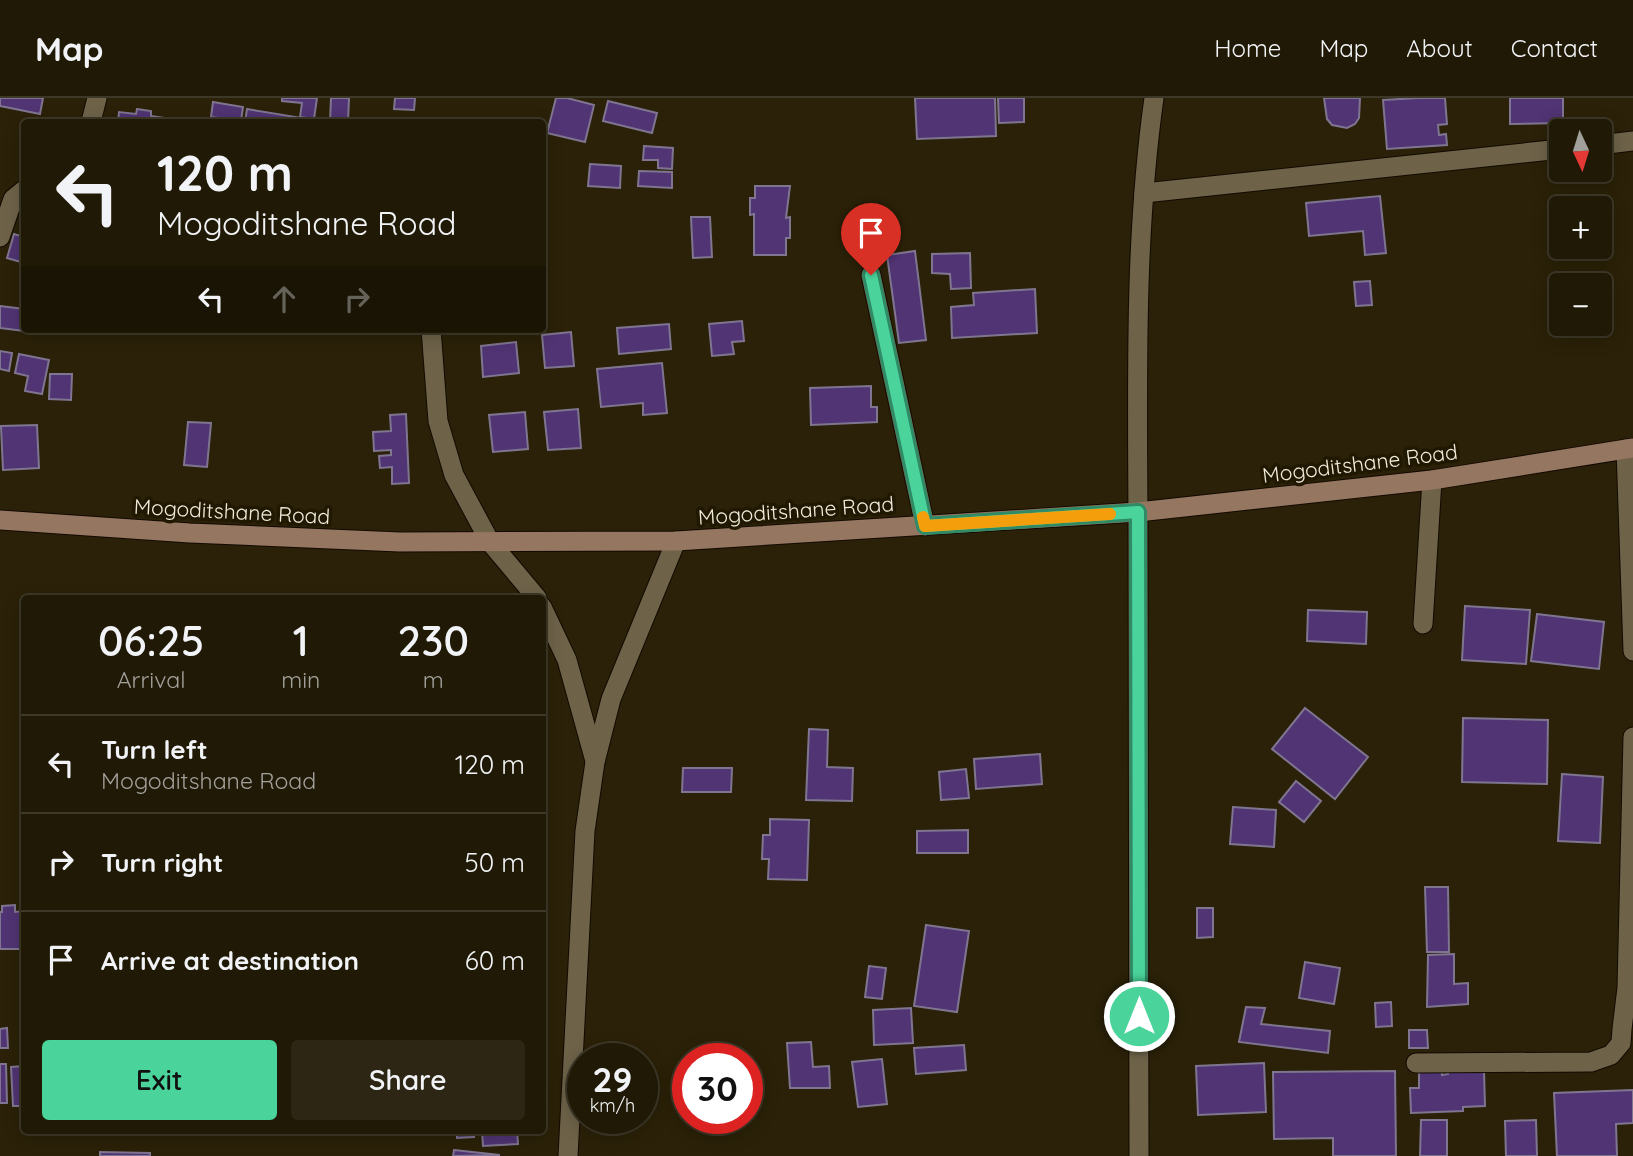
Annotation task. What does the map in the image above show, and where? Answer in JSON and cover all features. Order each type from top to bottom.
[{"type":"main road","name":"Mogoditshane Road","points":[[0,520],[303,539],[400,542],[676,541],[1138,512],[1432,480],[1630,448]]},
{"type":"street","points":[[92,119],[97,98]]},
{"type":"street","points":[[1139,1156],[1136,397],[1144,193],[1154,98]]},
{"type":"street","points":[[1612,144],[1633,141]]},
{"type":"street","points":[[1144,193],[1549,150]]},
{"type":"street","points":[[0,237],[21,197]]},
{"type":"street","points":[[871,275],[925,526]]},
{"type":"street","points":[[431,333],[438,421],[454,475],[490,542],[534,595]]},
{"type":"street","points":[[1630,448],[1633,651]]},
{"type":"street","points":[[1423,624],[1432,480]]},
{"type":"street","points":[[568,1156],[585,831],[595,762],[611,699],[676,541]]},
{"type":"street","points":[[546,615],[567,660],[595,762]]},
{"type":"street","points":[[1416,1063],[1591,1062],[1611,1055],[1628,1032],[1633,737]]},
{"type":"building","points":[[0,98],[43,98],[40,114],[0,106]]},
{"type":"building","points":[[282,98],[317,98],[314,119],[300,117],[302,103],[282,101]]},
{"type":"building","points":[[331,98],[349,98],[348,119],[330,119]]},
{"type":"building","points":[[395,98],[415,98],[414,110],[394,109]]},
{"type":"building","points":[[556,98],[594,105],[585,142],[547,133]]},
{"type":"building","points":[[915,98],[995,98],[996,136],[917,139]]},
{"type":"building","points":[[998,98],[1024,98],[1024,122],[999,123]]},
{"type":"building","points":[[1324,98],[1360,98],[1359,118],[1355,124],[1347,128],[1332,125],[1327,119]]},
{"type":"building","points":[[1445,98],[1447,124],[1438,125],[1439,135],[1446,134],[1447,145],[1387,149],[1383,100]]},
{"type":"building","points":[[1510,98],[1563,98],[1563,119],[1549,119],[1549,123],[1510,124]]},
{"type":"building","points":[[608,101],[657,113],[652,133],[603,121]]},
{"type":"building","points":[[213,102],[243,107],[241,119],[211,117]]},
{"type":"building","points":[[137,109],[151,111],[151,116],[165,118],[118,119],[119,112],[136,114]]},
{"type":"building","points":[[247,109],[308,119],[245,119]]},
{"type":"building","points":[[644,146],[673,148],[672,169],[658,168],[658,160],[643,160]]},
{"type":"building","points":[[590,164],[621,166],[620,188],[588,186]]},
{"type":"building","points":[[639,171],[672,172],[672,188],[638,186]]},
{"type":"building","points":[[755,186],[790,186],[786,218],[790,217],[790,238],[786,238],[786,255],[754,255],[754,214],[750,215],[750,198],[755,198]]},
{"type":"building","points":[[1380,196],[1386,253],[1365,255],[1363,231],[1309,236],[1306,203]]},
{"type":"building","points":[[691,217],[710,217],[712,257],[693,258]]},
{"type":"building","points":[[14,234],[21,236],[21,262],[7,258]]},
{"type":"building","points":[[915,251],[926,340],[899,343],[887,255]]},
{"type":"building","points":[[970,253],[971,288],[951,289],[950,274],[932,273],[932,254]]},
{"type":"building","points":[[1370,281],[1372,305],[1356,306],[1354,282]]},
{"type":"building","points":[[1035,289],[1037,333],[952,338],[951,307],[974,305],[973,293]]},
{"type":"building","points":[[0,306],[21,309],[21,331],[0,328]]},
{"type":"building","points":[[742,321],[744,341],[732,342],[734,354],[712,356],[709,324]]},
{"type":"building","points":[[669,324],[671,349],[619,354],[617,328]]},
{"type":"building","points":[[571,332],[574,366],[545,368],[542,335]]},
{"type":"building","points":[[516,342],[519,373],[483,377],[481,346]]},
{"type":"building","points":[[0,351],[12,353],[9,371],[0,369]]},
{"type":"building","points":[[19,354],[49,360],[42,394],[25,391],[28,376],[15,373]]},
{"type":"building","points":[[662,363],[667,413],[643,415],[643,403],[601,407],[597,369]]},
{"type":"building","points":[[50,374],[72,374],[71,400],[49,399]]},
{"type":"building","points":[[871,386],[871,407],[877,407],[877,422],[811,425],[810,388]]},
{"type":"building","points":[[578,409],[581,448],[548,450],[544,412]]},
{"type":"building","points":[[525,412],[528,449],[493,452],[489,415]]},
{"type":"building","points":[[406,414],[409,483],[392,484],[392,467],[380,468],[379,456],[391,455],[391,450],[374,451],[373,432],[391,431],[390,415]]},
{"type":"building","points":[[188,422],[211,423],[207,467],[184,465]]},
{"type":"building","points":[[37,425],[39,468],[3,470],[1,426]]},
{"type":"building","points":[[1465,606],[1530,610],[1526,664],[1462,660]]},
{"type":"building","points":[[1308,610],[1367,612],[1366,644],[1307,641]]},
{"type":"building","points":[[1537,614],[1604,622],[1599,669],[1531,661]]},
{"type":"building","points":[[1305,708],[1368,757],[1335,799],[1272,749]]},
{"type":"building","points":[[1463,718],[1548,720],[1547,784],[1462,782]]},
{"type":"building","points":[[809,729],[828,730],[827,767],[853,768],[852,801],[806,800]]},
{"type":"building","points":[[1040,754],[1042,784],[976,789],[974,759]]},
{"type":"building","points":[[683,768],[732,768],[731,792],[682,792]]},
{"type":"building","points":[[966,769],[969,798],[941,800],[939,772]]},
{"type":"building","points":[[1562,774],[1603,777],[1600,843],[1558,841]]},
{"type":"building","points":[[1296,781],[1321,801],[1304,822],[1279,802]]},
{"type":"building","points":[[1233,807],[1276,810],[1274,847],[1230,844]]},
{"type":"building","points":[[770,819],[809,820],[807,880],[768,879],[769,859],[762,859],[763,835],[770,835]]},
{"type":"building","points":[[968,830],[968,853],[917,853],[917,831]]},
{"type":"building","points":[[1425,887],[1448,887],[1449,952],[1427,952]]},
{"type":"building","points":[[15,905],[15,912],[21,911],[21,949],[0,949],[2,906]]},
{"type":"building","points":[[1197,908],[1213,908],[1213,937],[1197,938]]},
{"type":"building","points":[[926,925],[969,931],[957,1012],[914,1006]]},
{"type":"building","points":[[1454,954],[1454,984],[1468,983],[1468,1004],[1427,1007],[1428,955]]},
{"type":"building","points":[[1305,962],[1340,968],[1334,1004],[1299,998]]},
{"type":"building","points":[[869,966],[886,968],[882,999],[865,997]]},
{"type":"building","points":[[1391,1002],[1392,1026],[1376,1027],[1375,1003]]},
{"type":"building","points":[[1246,1007],[1265,1008],[1261,1024],[1330,1031],[1328,1053],[1239,1042]]},
{"type":"building","points":[[911,1008],[913,1043],[874,1045],[873,1010]]},
{"type":"building","points":[[7,1028],[8,1048],[0,1048],[0,1029]]},
{"type":"building","points":[[1409,1030],[1427,1030],[1428,1048],[1409,1048]]},
{"type":"building","points":[[811,1042],[813,1067],[829,1066],[830,1088],[790,1088],[787,1043]]},
{"type":"building","points":[[964,1045],[966,1070],[916,1074],[914,1048]]},
{"type":"building","points":[[882,1059],[887,1104],[858,1107],[852,1062]]},
{"type":"building","points":[[1264,1063],[1266,1112],[1198,1115],[1196,1066]]},
{"type":"building","points":[[0,1064],[6,1064],[7,1103],[0,1103]]},
{"type":"building","points":[[21,1066],[21,1106],[13,1106],[11,1067]]},
{"type":"building","points":[[1442,1069],[1442,1075],[1448,1074],[1448,1069],[1484,1071],[1485,1106],[1463,1107],[1463,1111],[1411,1113],[1410,1088],[1419,1088],[1419,1070]]},
{"type":"building","points":[[1395,1071],[1396,1156],[1333,1156],[1333,1138],[1274,1139],[1273,1072]]},
{"type":"building","points":[[1633,1090],[1633,1123],[1616,1124],[1617,1156],[1557,1156],[1554,1093]]},
{"type":"building","points":[[1421,1120],[1447,1120],[1447,1156],[1420,1156]]},
{"type":"building","points":[[1536,1120],[1537,1156],[1506,1156],[1505,1121]]},
{"type":"building","points":[[457,1134],[474,1134],[474,1137],[457,1138]]},
{"type":"building","points":[[482,1134],[517,1134],[518,1144],[483,1146]]},
{"type":"building","points":[[454,1150],[500,1155],[453,1156]]},
{"type":"building","points":[[100,1152],[150,1153],[150,1156],[100,1156]]},
{"type":"slow traffic","points":[[923,517],[925,526],[1110,514]]},
{"type":"route","points":[[871,275],[925,526],[1138,512],[1139,1016]]}]
